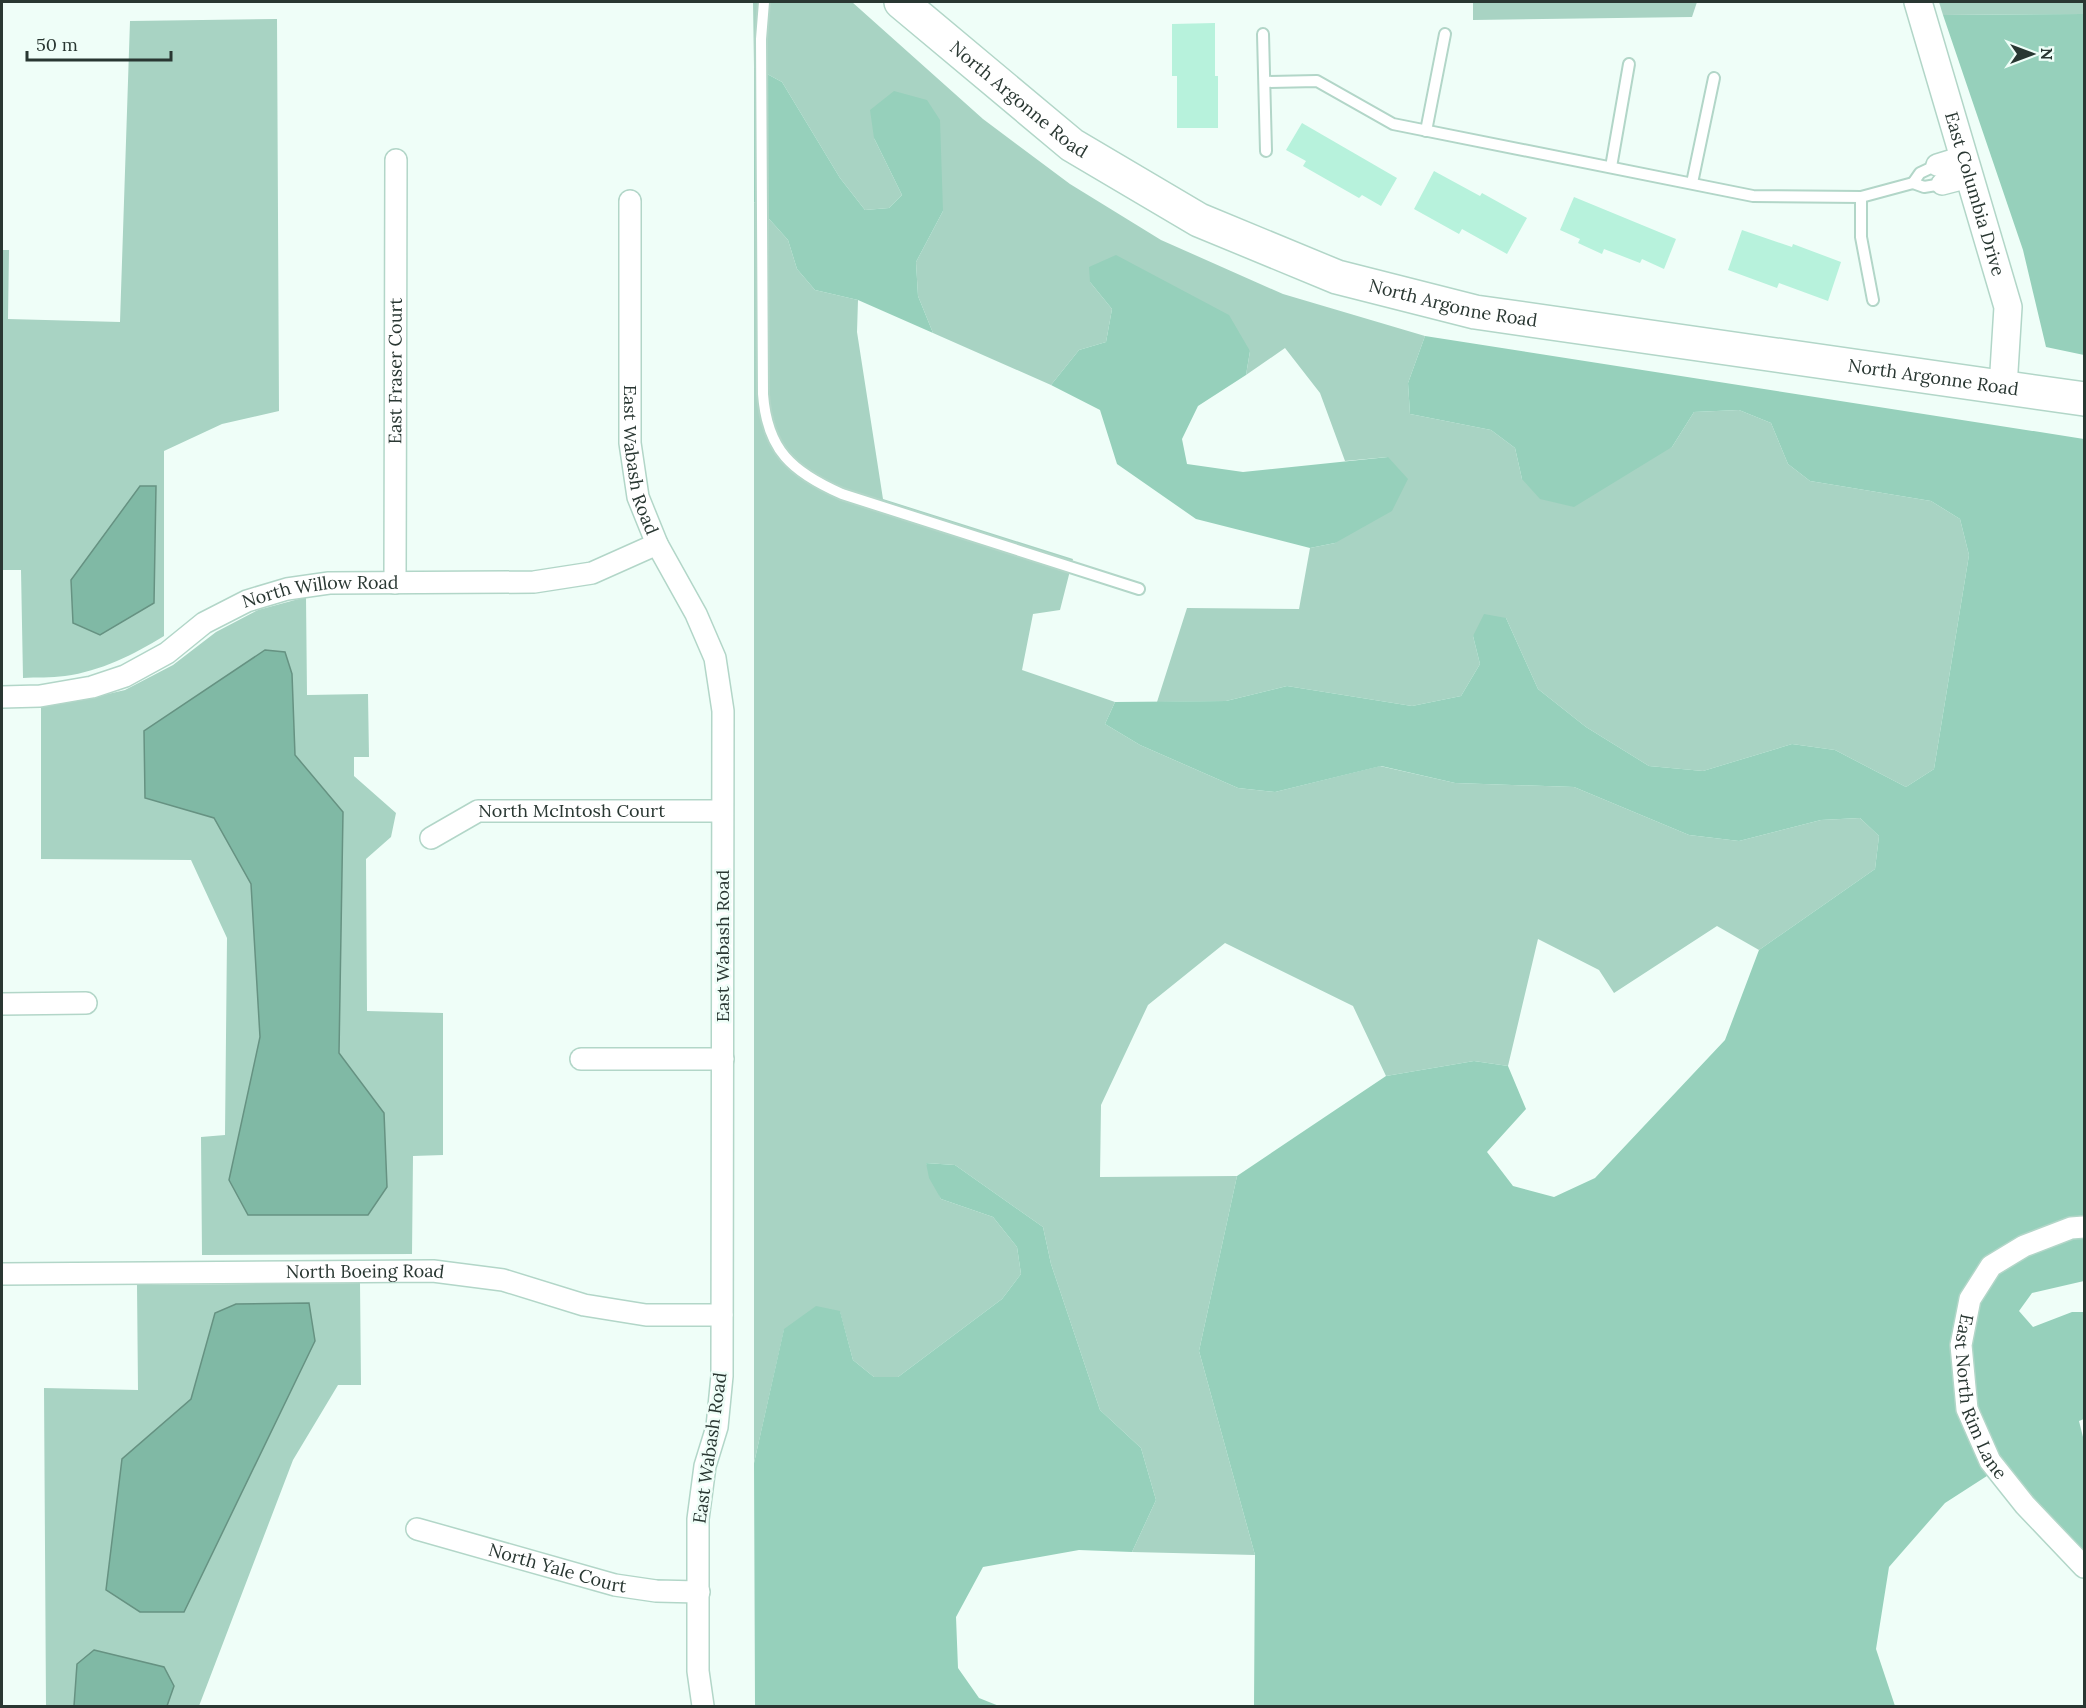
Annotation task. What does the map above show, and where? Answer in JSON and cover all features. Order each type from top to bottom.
[{"type":"main road","name":"North Argonne Road","points":[[918,7],[1072,145],[1199,220],[1338,277],[1474,312],[2085,399]]},
{"type":"street","name":"East Columbia Drive","points":[[1918,2],[2008,307],[2003,387]]},
{"type":"street","name":"East Fraser Court","points":[[395,583],[396,160]]},
{"type":"street","points":[[1940,174],[1966,167]]},
{"type":"street","name":"East Wabash Road","points":[[630,201],[630,443],[638,497],[657,544],[696,614],[715,658],[723,711],[723,1376],[717,1427],[705,1466],[698,1520],[698,1671],[703,1707]]},
{"type":"street","name":"North Willow Road","points":[[2,697],[40,696],[92,687],[125,676],[167,653],[204,623],[247,601],[287,589],[329,583],[534,582],[592,573],[657,544]]},
{"type":"street","name":"North McIntosh Court","points":[[431,838],[478,811],[723,811]]},
{"type":"street","points":[[2,1004],[86,1003]]},
{"type":"street","points":[[581,1059],[723,1059]]},
{"type":"street","name":"East North Rim Lane","points":[[2085,1227],[2071,1228],[2024,1246],[1991,1266],[1970,1299],[1961,1345],[1967,1409],[1990,1461],[2025,1505],[2085,1567]]},
{"type":"street","name":"North Boeing Road","points":[[2,1274],[433,1271],[503,1280],[584,1305],[646,1315],[723,1315]]},
{"type":"street","name":"North Yale Court","points":[[417,1529],[615,1585],[656,1591],[699,1592]]},
{"type":"lane","points":[[764,2],[761,39],[763,394],[766,420],[774,443],[784,457],[822,486],[1139,589]]},
{"type":"lane","points":[[1263,34],[1266,151]]},
{"type":"lane","points":[[1426,131],[1445,34]]},
{"type":"lane","points":[[1611,167],[1629,64]]},
{"type":"lane","points":[[1692,183],[1714,78]]},
{"type":"lane","points":[[1265,82],[1317,81],[1393,124],[1752,196],[1861,197],[1913,183],[1924,187],[1940,174]]},
{"type":"lane","points":[[1913,183],[1920,173],[1940,174]]},
{"type":"lane","points":[[1861,197],[1861,237],[1873,300]]},
{"type":"shaded area","points":[[753,2],[852,2],[983,119],[1070,184],[1161,240],[1283,294],[1425,336],[1408,383],[1410,414],[1491,430],[1515,448],[1522,479],[1672,447],[1694,412],[1739,410],[1771,423],[1788,464],[1810,481],[1931,501],[1960,519],[1969,555],[1934,769],[1906,787],[1835,750],[1792,744],[1703,771],[1649,766],[1586,727],[1538,689],[1506,618],[1473,636],[1480,664],[1461,696],[1412,706],[1287,686],[1226,701],[1157,702],[1187,608],[1299,609],[1310,548],[1335,543],[1388,457],[1345,461],[1320,393],[1285,348],[1246,375],[1250,351],[1090,282],[1112,309],[1106,342],[1079,350],[1051,385],[933,333],[918,296],[916,262],[943,211],[874,138],[902,195],[889,208],[865,210],[840,178],[782,82],[754,67]]},
{"type":"shaded area","points":[[1473,2],[1697,2],[1692,17],[1473,20]]},
{"type":"shaded area","points":[[1939,2],[2084,2],[2084,14],[1943,15]]},
{"type":"shaded area","points":[[2084,14],[2084,355],[2046,347],[2023,250],[1943,15]]},
{"type":"shaded area","points":[[277,19],[279,411],[222,424],[164,451],[164,636],[129,656],[78,674],[23,678],[21,570],[2,570],[2,250],[9,250],[8,319],[120,322],[130,21]]},
{"type":"shaded area","points":[[754,67],[782,82],[840,178],[865,210],[889,208],[902,195],[874,138],[870,110],[894,91],[927,100],[940,120],[943,211],[916,262],[918,296],[933,333],[858,300],[815,290],[797,269],[788,240],[754,202]]},
{"type":"shaded area","points":[[754,202],[788,240],[797,269],[815,290],[858,300],[857,332],[883,499],[1073,559],[1060,610],[1033,614],[1022,670],[1115,702],[1105,724],[1140,745],[1238,788],[1275,792],[1380,766],[1455,783],[1574,787],[1689,835],[1739,841],[1821,820],[1860,818],[1879,836],[1875,869],[1759,950],[1717,926],[1614,993],[1599,970],[1538,939],[1508,1066],[1474,1061],[1386,1076],[1353,1006],[1225,943],[1148,1005],[1101,1105],[1100,1177],[1237,1176],[1199,1351],[1255,1555],[1132,1552],[1156,1500],[1141,1448],[1100,1410],[1051,1264],[1043,1227],[955,1165],[926,1163],[941,1199],[993,1217],[1017,1247],[1021,1274],[1002,1299],[898,1377],[874,1377],[853,1360],[840,1312],[784,1330],[754,1463]]},
{"type":"shaded area","points":[[1116,255],[1229,315],[1250,351],[1246,375],[1198,406],[1182,439],[1187,464],[1243,472],[1388,457],[1408,479],[1392,511],[1335,543],[1310,548],[1196,519],[1117,464],[1100,410],[1051,385],[1079,350],[1106,342],[1112,309],[1090,282],[1089,267]]},
{"type":"shaded area","points":[[1425,336],[2084,439],[2084,1281],[2032,1293],[2019,1311],[2033,1327],[2072,1312],[2084,1312],[2084,1419],[2079,1421],[2084,1441],[2084,1574],[1990,1474],[1945,1503],[1889,1567],[1876,1649],[1895,1706],[1254,1706],[1255,1555],[1199,1351],[1237,1176],[1386,1076],[1474,1061],[1508,1066],[1526,1109],[1487,1152],[1513,1186],[1554,1197],[1595,1178],[1725,1040],[1759,950],[1875,869],[1879,836],[1860,818],[1821,820],[1739,841],[1689,835],[1574,787],[1455,783],[1381,766],[1275,792],[1238,788],[1140,745],[1105,724],[1115,702],[1226,701],[1287,686],[1412,706],[1461,696],[1480,664],[1473,636],[1484,614],[1506,618],[1538,689],[1586,727],[1649,766],[1703,771],[1792,744],[1835,750],[1906,787],[1934,769],[1969,555],[1960,519],[1931,501],[1810,481],[1788,464],[1771,423],[1739,410],[1694,412],[1672,447],[1574,507],[1540,499],[1522,479],[1515,448],[1491,430],[1410,414],[1408,383]]},
{"type":"shaded area","points":[[140,486],[156,486],[154,603],[100,635],[73,623],[71,580]]},
{"type":"shaded area","points":[[306,597],[307,695],[368,694],[369,757],[354,757],[354,776],[396,813],[391,837],[366,859],[367,1011],[443,1013],[443,1155],[413,1156],[412,1254],[202,1255],[201,1137],[225,1135],[227,938],[191,860],[41,859],[41,707],[125,690],[173,665],[216,632],[258,610]]},
{"type":"shaded area","points":[[265,650],[285,652],[292,674],[295,755],[343,812],[339,1053],[384,1113],[387,1187],[368,1215],[248,1215],[229,1180],[260,1037],[251,884],[214,818],[145,798],[144,731]]},
{"type":"shaded area","points":[[926,1163],[955,1165],[1043,1227],[1051,1264],[1100,1410],[1141,1448],[1156,1500],[1132,1552],[1079,1550],[983,1567],[956,1617],[958,1668],[979,1698],[999,1706],[755,1706],[754,1463],[784,1329],[816,1306],[840,1311],[853,1360],[874,1377],[898,1377],[1002,1299],[1021,1274],[1017,1247],[993,1217],[941,1199],[929,1178]]},
{"type":"shaded area","points":[[360,1283],[361,1385],[338,1385],[293,1460],[199,1706],[46,1706],[44,1388],[138,1390],[137,1285]]},
{"type":"shaded area","points":[[309,1303],[315,1341],[184,1612],[140,1612],[106,1590],[122,1459],[191,1399],[215,1313],[236,1304]]},
{"type":"shaded area","points":[[94,1650],[164,1667],[174,1686],[167,1706],[74,1706],[77,1664]]},
{"type":"building","points":[[1215,23],[1218,128],[1177,128],[1177,76],[1172,76],[1172,24]]},
{"type":"building","points":[[1302,123],[1397,178],[1381,206],[1362,195],[1359,198],[1303,166],[1306,161],[1286,150]]},
{"type":"building","points":[[1434,171],[1480,196],[1482,193],[1527,218],[1507,254],[1462,229],[1459,234],[1414,209]]},
{"type":"building","points":[[1574,197],[1676,239],[1664,269],[1642,259],[1640,263],[1604,249],[1602,254],[1578,243],[1580,239],[1560,230]]},
{"type":"building","points":[[1742,230],[1792,247],[1793,244],[1841,262],[1828,301],[1779,283],[1777,288],[1728,270]]}]
